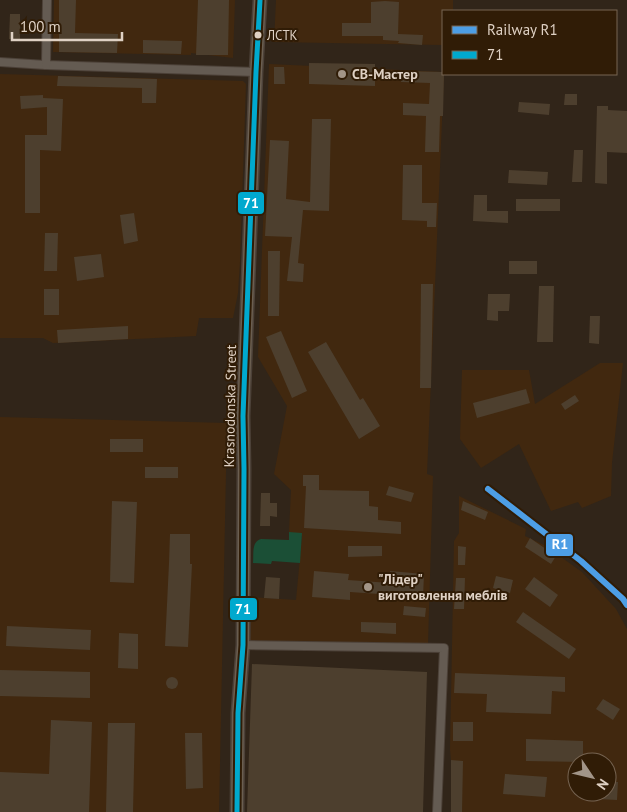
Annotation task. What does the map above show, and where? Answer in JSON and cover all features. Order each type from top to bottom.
[{"type":"main road","name":"Krasnodonska Street","points":[[237,812],[238,712],[243,645],[243,416],[260,0]]},
{"type":"street","points":[[46,65],[47,0]]},
{"type":"street","points":[[0,62],[256,72]]},
{"type":"street","points":[[243,645],[444,648],[437,812]]},
{"type":"shaded area","points":[[54,0],[235,0],[233,58],[191,53],[191,55],[53,52]]},
{"type":"shaded area","points":[[276,0],[453,0],[453,10],[442,10],[442,45],[274,42]]},
{"type":"shaded area","points":[[269,64],[442,72],[442,75],[444,75],[427,474],[433,476],[428,644],[250,642],[252,597],[296,600],[302,536],[289,532],[291,490],[274,474],[287,406],[258,357]]},
{"type":"shaded area","points":[[0,74],[243,81],[246,84],[240,262],[238,293],[233,318],[199,318],[196,336],[53,343],[43,338],[0,338]]},
{"type":"shaded area","points":[[600,363],[623,363],[612,463],[611,496],[582,508],[578,502],[551,511],[519,444],[481,468],[460,439],[462,370],[529,370],[535,404]]},
{"type":"shaded area","points":[[0,417],[227,423],[219,812],[0,812]]},
{"type":"shaded area","points":[[459,496],[526,529],[525,536],[544,545],[582,572],[616,609],[627,629],[627,812],[451,812],[450,749],[454,541],[459,533]]},
{"type":"green space","points":[[289,532],[302,533],[300,563],[272,561],[271,564],[253,563],[254,549],[258,541],[261,539],[289,540]]},
{"type":"building","points":[[59,0],[76,0],[75,33],[118,34],[117,53],[59,52]]},
{"type":"building","name":"ЛСТК","points":[[198,0],[229,0],[228,55],[196,55]]},
{"type":"building","points":[[371,2],[399,2],[398,34],[423,35],[422,45],[383,40],[383,36],[342,36],[342,23],[371,23]]},
{"type":"building","points":[[10,14],[20,14],[20,39],[9,39]]},
{"type":"building","points":[[143,40],[182,41],[181,54],[143,53]]},
{"type":"building","name":"СВ-Мастер","points":[[309,63],[375,64],[375,86],[309,84]]},
{"type":"building","points":[[274,67],[284,67],[285,84],[274,84]]},
{"type":"building","points":[[402,71],[442,72],[442,75],[444,75],[443,116],[440,116],[439,152],[425,152],[426,116],[403,115],[403,103],[429,104],[430,83],[401,82]]},
{"type":"building","points":[[58,76],[157,79],[156,103],[142,103],[142,88],[57,86]]},
{"type":"building","points":[[565,94],[577,94],[577,105],[564,105]]},
{"type":"building","points":[[43,95],[43,98],[63,99],[61,151],[40,150],[40,213],[25,213],[25,135],[47,135],[47,107],[21,109],[20,96]]},
{"type":"building","points":[[519,102],[550,104],[549,115],[518,112]]},
{"type":"building","points":[[597,106],[608,106],[608,110],[627,111],[627,153],[607,152],[607,184],[595,183]]},
{"type":"building","points":[[312,119],[331,119],[329,211],[303,210],[298,263],[304,264],[303,282],[287,281],[292,237],[265,236],[270,140],[289,141],[286,199],[310,202]]},
{"type":"building","points":[[574,150],[583,150],[582,182],[572,182]]},
{"type":"building","points":[[403,165],[422,165],[422,203],[437,203],[436,227],[427,227],[427,221],[402,220]]},
{"type":"building","points":[[509,170],[548,172],[547,185],[508,183]]},
{"type":"building","points":[[474,195],[487,195],[487,211],[508,211],[508,223],[473,221]]},
{"type":"building","points":[[516,199],[560,199],[560,211],[516,211]]},
{"type":"building","points":[[134,213],[138,241],[124,244],[120,215]]},
{"type":"building","points":[[45,233],[58,233],[57,271],[44,271]]},
{"type":"building","points":[[268,251],[280,251],[279,316],[268,316]]},
{"type":"building","points":[[101,254],[104,277],[77,281],[74,257]]},
{"type":"building","points":[[509,261],[537,261],[537,274],[509,274]]},
{"type":"building","points":[[421,284],[433,284],[431,388],[420,388]]},
{"type":"building","points":[[539,286],[554,286],[553,342],[537,342]]},
{"type":"building","points":[[44,289],[59,289],[59,315],[44,315]]},
{"type":"building","points":[[488,294],[510,294],[509,311],[498,311],[498,321],[487,320]]},
{"type":"building","points":[[590,316],[600,316],[599,344],[589,343]]},
{"type":"building","points":[[128,326],[128,339],[58,343],[57,330]]},
{"type":"building","points":[[281,331],[307,391],[292,398],[266,337]]},
{"type":"building","points":[[326,342],[360,400],[363,398],[380,426],[359,439],[308,352]]},
{"type":"building","points":[[526,389],[530,403],[477,418],[473,403]]},
{"type":"building","points":[[575,395],[579,401],[565,410],[561,404]]},
{"type":"building","points":[[110,439],[143,439],[143,452],[110,452]]},
{"type":"building","points":[[145,467],[178,467],[178,478],[145,478]]},
{"type":"building","points":[[303,475],[319,475],[319,490],[369,491],[369,506],[378,507],[378,520],[401,522],[401,534],[304,528],[306,486],[303,486]]},
{"type":"building","points":[[389,486],[414,493],[411,502],[386,495]]},
{"type":"building","points":[[261,493],[270,493],[270,503],[277,503],[277,517],[270,516],[270,526],[260,526]]},
{"type":"building","points":[[112,501],[137,502],[134,583],[110,582]]},
{"type":"building","points":[[463,501],[488,512],[485,520],[461,510]]},
{"type":"building","points":[[170,534],[190,534],[190,564],[192,564],[188,647],[165,646]]},
{"type":"building","points":[[530,538],[556,556],[551,564],[525,547]]},
{"type":"building","points":[[348,546],[382,546],[382,556],[348,557]]},
{"type":"building","points":[[458,546],[466,547],[465,565],[458,565]]},
{"type":"building","name":"\"Лідер\" виготовлення меблів","points":[[314,571],[349,574],[348,580],[390,583],[390,571],[424,574],[423,597],[350,592],[350,600],[312,597]]},
{"type":"building","points":[[496,576],[513,580],[510,593],[493,588]]},
{"type":"building","points":[[266,577],[280,578],[279,599],[264,598]]},
{"type":"building","points":[[534,577],[558,595],[550,607],[525,589]]},
{"type":"building","points":[[456,578],[465,578],[464,609],[454,609]]},
{"type":"building","points":[[404,606],[426,608],[425,617],[403,615]]},
{"type":"building","points":[[523,612],[576,649],[569,659],[516,622]]},
{"type":"building","points":[[361,622],[396,623],[396,634],[361,632]]},
{"type":"building","points":[[7,626],[91,630],[90,650],[6,646]]},
{"type":"building","points":[[119,633],[138,634],[138,669],[118,668]]},
{"type":"building","points":[[252,664],[427,672],[423,812],[247,812]]},
{"type":"building","points":[[0,670],[90,672],[90,698],[0,696]]},
{"type":"building","points":[[455,673],[565,677],[565,692],[552,691],[551,714],[486,712],[487,694],[454,693]]},
{"type":"building","points":[[170,677],[174,677],[178,683],[174,689],[170,689],[166,685],[166,681]]},
{"type":"building","points":[[603,699],[620,709],[613,720],[596,709]]},
{"type":"building","points":[[51,720],[92,722],[89,812],[0,812],[0,772],[49,774]]},
{"type":"building","points":[[453,722],[473,722],[473,741],[453,741]]},
{"type":"building","points":[[108,723],[135,723],[133,812],[106,812]]},
{"type":"building","points":[[185,733],[202,733],[203,788],[186,789]]},
{"type":"building","points":[[526,739],[583,741],[583,752],[567,752],[567,762],[526,761]]},
{"type":"building","points":[[451,760],[463,761],[462,812],[451,812]]},
{"type":"building","points":[[505,774],[547,777],[545,797],[503,794]]},
{"type":"rail line","name":"R1","points":[[488,489],[581,561],[623,599],[627,605]]},
{"type":"transit line","name":"71","points":[[237,812],[238,713],[243,645],[243,416],[260,0]]},
{"type":"place","name":"ЛСТК","points":[[258,35]]},
{"type":"place","name":"СВ-Мастер","points":[[342,74]]},
{"type":"place","name":"\"Лідер\" виготовлення меблів","points":[[368,587]]}]
